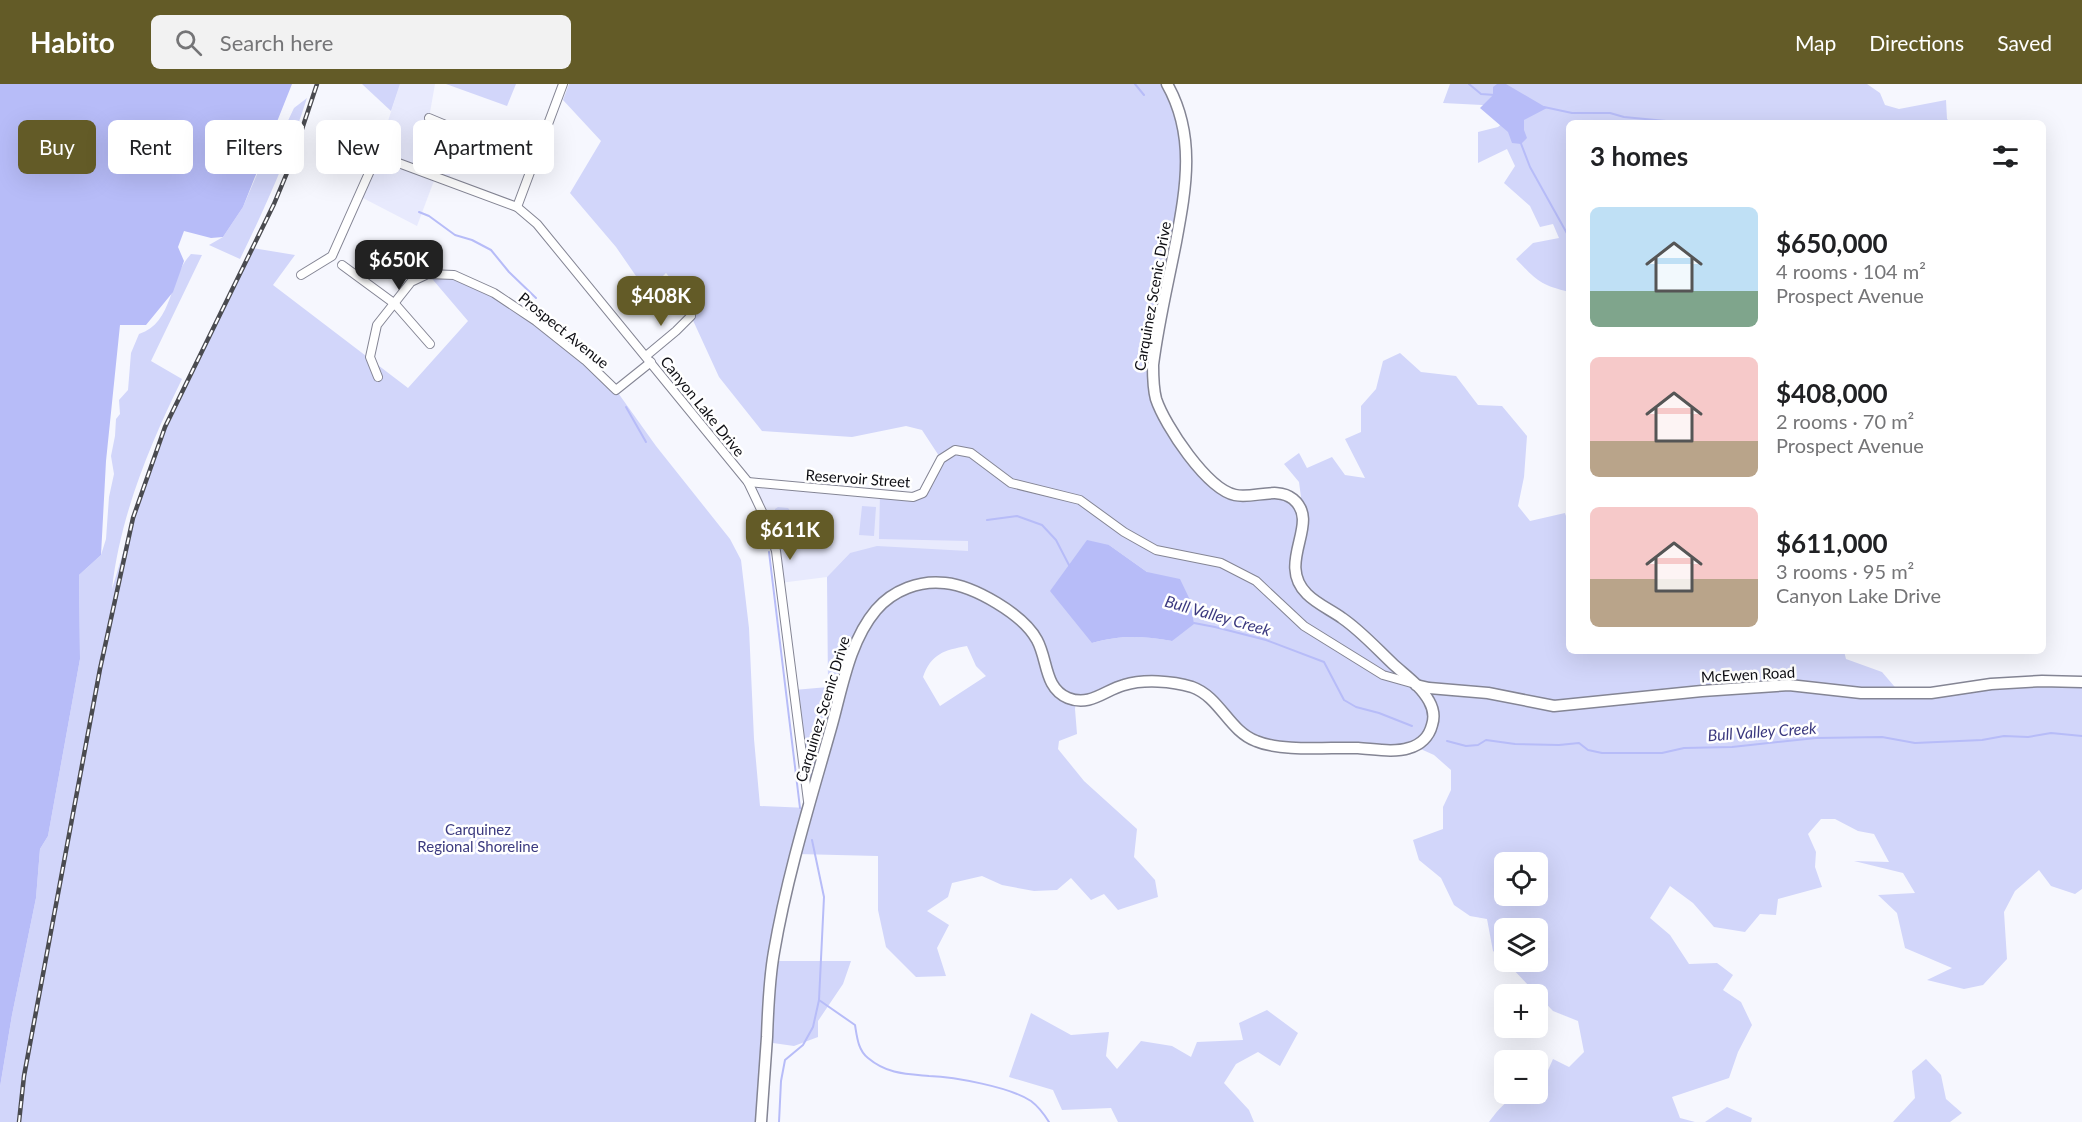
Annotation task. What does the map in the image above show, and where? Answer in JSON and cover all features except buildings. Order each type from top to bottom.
[{"type":"street","points":[[550,120],[563,84]]},
{"type":"street","name":"Carquinez Scenic Drive","points":[[762,1122],[773,955],[809,808],[849,665],[860,636],[872,615],[885,601],[901,590],[920,584],[944,583],[966,588],[988,598],[1018,620],[1037,640],[1052,684],[1068,698],[1084,701],[1093,699],[1129,683],[1151,682],[1194,688],[1210,698],[1239,730],[1253,740],[1282,746],[1398,750],[1414,746],[1426,738],[1432,724],[1434,717],[1430,702],[1416,685],[1352,626],[1311,598],[1301,587],[1295,573],[1295,565],[1304,524],[1295,501],[1280,493],[1236,495],[1215,486],[1191,458],[1160,408],[1154,391],[1153,365],[1183,204],[1187,170],[1182,119],[1167,84]]},
{"type":"street","points":[[429,118],[434,120]]},
{"type":"street","name":"Canyon Lake Drive","points":[[302,275],[332,256],[377,155],[517,207],[537,224],[748,482],[766,520],[776,551],[809,808]]},
{"type":"street","points":[[517,207],[529,174]]},
{"type":"street","points":[[342,265],[395,304],[430,344]]},
{"type":"street","name":"Prospect Avenue","points":[[378,377],[370,357],[376,325],[411,282],[422,275],[454,275],[494,292],[536,321],[616,390],[691,315]]},
{"type":"street","name":"Reservoir Street","points":[[748,482],[913,497],[923,493],[941,459],[955,450],[971,453],[1011,483],[1080,500],[1124,532],[1156,550],[1221,563],[1230,567],[1256,581],[1304,626],[1383,675],[1416,685]]},
{"type":"street","name":"McEwen Road","points":[[1416,685],[1488,693],[1554,706],[1789,685],[1861,693],[1931,693],[1991,684],[2043,681],[2082,682]]},
{"type":"shaded area","points":[[400,84],[435,84],[429,118],[434,120],[413,120],[413,174],[450,174],[448,182],[435,178],[417,226],[359,196],[369,174],[401,174],[401,120],[388,120]]},
{"type":"shaded area","points":[[748,482],[913,497],[973,483],[968,551],[850,553],[827,577],[780,583],[776,551]]},
{"type":"green space","points":[[362,84],[400,84],[391,111]]},
{"type":"green space","points":[[446,84],[516,84],[507,106]]},
{"type":"green space","name":"Carquinez Regional Shoreline","points":[[569,84],[1167,84],[1187,152],[1153,365],[1166,418],[1222,490],[1280,493],[1303,512],[1299,482],[1284,464],[1299,453],[1307,468],[1332,457],[1345,475],[1365,478],[1345,439],[1361,432],[1361,406],[1376,389],[1383,361],[1400,353],[1421,372],[1456,376],[1478,405],[1502,406],[1527,436],[1524,477],[1518,506],[1530,521],[1565,513],[1566,654],[1845,654],[1846,659],[1882,672],[1900,693],[2082,682],[2082,889],[2075,894],[2051,886],[2039,870],[2015,891],[2004,912],[2007,959],[1983,985],[1964,989],[1927,980],[1952,968],[1905,948],[1897,913],[1878,895],[1915,893],[1903,873],[1854,861],[1889,862],[1874,834],[1858,831],[1835,819],[1821,819],[1808,834],[1816,852],[1815,867],[1822,887],[1778,899],[1776,915],[1760,914],[1745,932],[1714,927],[1693,903],[1670,886],[1650,918],[1670,935],[1689,964],[1717,963],[1733,975],[1723,990],[1741,1002],[1752,1025],[1738,1052],[1729,1078],[1672,1097],[1680,1118],[1695,1122],[1489,1122],[1505,1104],[1548,1104],[1548,1070],[1553,1059],[1569,1067],[1584,1052],[1578,1021],[1553,1011],[1548,1006],[1548,984],[1527,984],[1516,972],[1548,972],[1548,918],[1494,918],[1494,952],[1487,919],[1470,916],[1454,905],[1441,878],[1419,860],[1413,840],[1443,829],[1443,807],[1451,790],[1451,770],[1434,755],[1414,746],[1261,743],[1202,692],[1151,682],[1076,700],[1077,734],[1059,741],[1058,749],[1084,781],[1137,829],[1134,857],[1155,880],[1158,897],[1118,910],[1104,894],[1091,900],[1071,878],[1057,890],[1034,891],[1002,885],[982,876],[952,883],[948,897],[927,911],[949,925],[937,948],[946,976],[916,977],[886,947],[878,910],[878,856],[797,854],[772,961],[851,961],[843,984],[818,1021],[818,1037],[794,1046],[766,1042],[761,1122],[0,1122],[0,1087],[36,898],[40,849],[48,836],[80,659],[79,575],[101,555],[106,539],[109,497],[114,474],[111,456],[116,419],[120,414],[119,400],[128,390],[131,353],[139,334],[159,320],[184,263],[191,254],[202,255],[151,361],[182,379],[148,455],[129,508],[112,589],[146,477],[165,427],[253,248],[295,255],[273,285],[408,388],[468,321],[428,274],[454,275],[494,293],[616,390],[656,446],[730,539],[741,560],[749,628],[754,739],[760,806],[808,808],[794,690],[828,687],[827,577],[850,553],[877,546],[968,551],[968,541],[879,539],[880,493],[913,497],[923,493],[941,459],[922,430],[906,426],[852,437],[762,431],[719,377],[691,316],[694,306],[666,273],[647,292],[616,247],[570,193],[601,141],[563,100]],"holes":[[[1109,545],[1147,572],[1172,641],[1132,637],[1092,643]],[[967,646],[976,666],[986,676],[940,706],[923,677],[930,663],[939,654]]]},
{"type":"green space","points":[[1450,84],[1867,84],[1880,93],[1885,105],[1899,109],[1946,100],[1948,120],[1566,120],[1566,291],[1539,281],[1516,259],[1533,243],[1559,238],[1553,224],[1540,227],[1530,206],[1504,183],[1515,166],[1507,149],[1478,163],[1478,132],[1498,127],[1521,107],[1443,103]]},
{"type":"green space","points":[[307,98],[299,120],[288,120],[294,108]]},
{"type":"green space","points":[[257,174],[278,174],[240,259],[209,245],[223,237],[243,207]]},
{"type":"green space","points":[[862,506],[876,507],[874,536],[859,535]]},
{"type":"green space","points":[[788,508],[805,529],[799,535],[801,539],[793,546],[775,515],[775,509]]},
{"type":"green space","points":[[1267,1010],[1298,1033],[1280,1066],[1258,1052],[1236,1064],[1224,1083],[1249,1110],[1254,1122],[1118,1122],[1111,1108],[1062,1110],[1053,1090],[1009,1077],[1031,1013],[1071,1035],[1109,1032],[1106,1056],[1117,1069],[1141,1041],[1172,1046],[1191,1057],[1197,1042],[1243,1040],[1239,1023]]},
{"type":"green space","points":[[1926,1059],[1941,1075],[1946,1099],[1962,1113],[1950,1122],[1893,1122],[1915,1098],[1912,1071]]},
{"type":"green space","points":[[1727,1107],[1752,1118],[1751,1122],[1705,1122]]},
{"type":"water","points":[[0,84],[292,84],[278,120],[205,120],[205,174],[256,174],[243,207],[223,237],[211,238],[184,231],[178,247],[184,261],[173,292],[146,325],[120,325],[106,461],[101,555],[79,575],[80,659],[48,836],[40,849],[36,898],[0,1087]]},
{"type":"water","points":[[1497,84],[1506,84],[1547,108],[1524,120],[1527,138],[1521,144],[1512,143],[1508,132],[1480,108],[1493,95],[1493,87]]},
{"type":"water","points":[[1087,540],[1109,545],[1147,572],[1180,579],[1190,600],[1194,624],[1172,641],[1132,637],[1092,643],[1050,591]]},
{"type":"waterway","points":[[1135,84],[1144,95]]},
{"type":"waterway","points":[[1469,84],[1481,94],[1495,95]]},
{"type":"waterway","points":[[1544,107],[1572,113],[1610,113],[1624,117],[1656,120]]},
{"type":"waterway","points":[[1520,141],[1530,167],[1566,232]]},
{"type":"waterway","name":"Bull Valley Creek","points":[[419,212],[429,216],[455,235],[472,240],[491,250],[509,272],[536,298]]},
{"type":"waterway","name":"Bull Valley Creek","points":[[626,407],[646,442]]},
{"type":"waterway","name":"Bull Valley Creek","points":[[987,520],[1017,516],[1042,525],[1056,540],[1070,567]]},
{"type":"waterway","points":[[769,552],[800,808]]},
{"type":"waterway","name":"Bull Valley Creek","points":[[1194,623],[1266,640],[1324,662],[1344,700],[1356,707],[1412,726]]},
{"type":"waterway","name":"Bull Valley Creek","points":[[1447,741],[1466,746],[1478,745],[1486,740],[1515,744],[1579,743],[1588,750],[1602,753],[1662,753],[1684,748],[1732,747],[1816,738],[1882,737],[1915,743],[1982,740],[2004,736],[2028,737],[2051,733],[2082,736]]},
{"type":"waterway","points":[[779,1122],[781,1081],[785,1060],[803,1045],[813,1027],[819,1000],[824,897],[812,840]]},
{"type":"waterway","points":[[819,1000],[855,1025],[862,1051],[882,1067],[905,1074],[967,1081],[1010,1091],[1031,1101],[1049,1122]]},
{"type":"railway","points":[[19,1122],[24,1076],[100,669],[133,518],[165,427],[274,204],[289,168],[317,84]]}]
